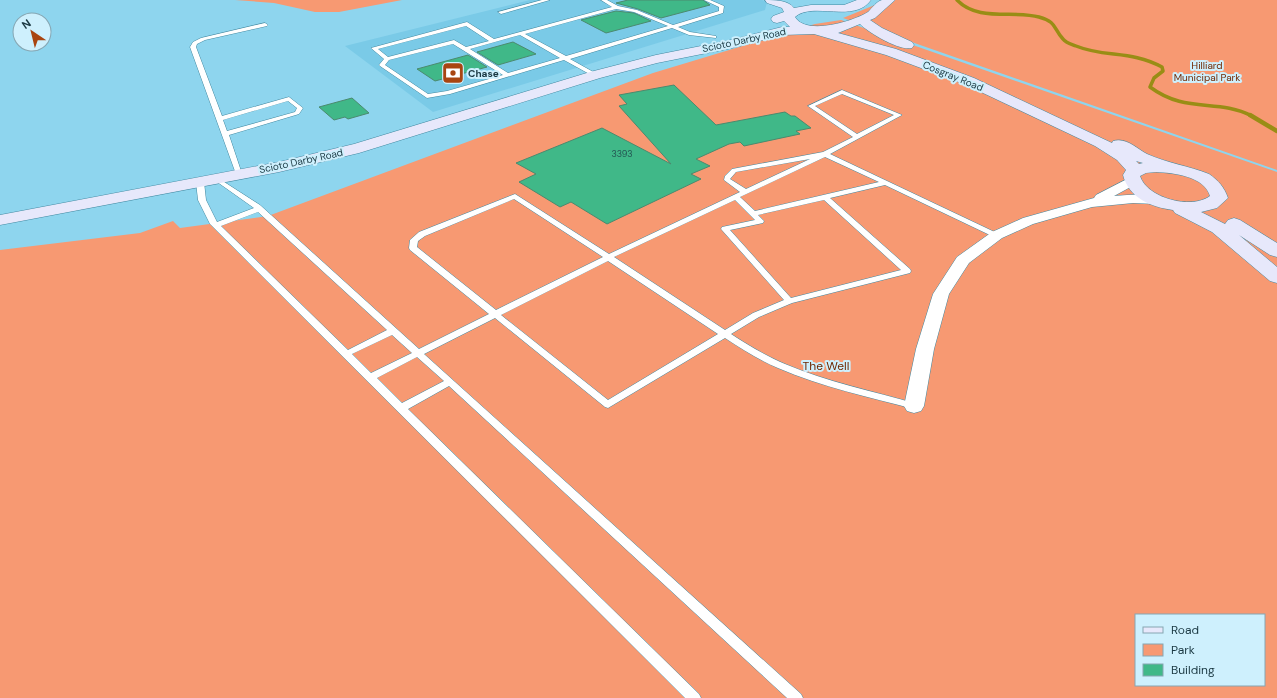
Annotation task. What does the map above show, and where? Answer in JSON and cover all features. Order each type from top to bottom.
[{"type":"main road","points":[[758,0],[769,6],[776,13],[774,17],[765,23]]},
{"type":"main road","name":"Cosgray Road","points":[[771,0],[787,6],[791,14],[789,17],[790,20],[794,24],[890,52],[968,81],[1101,143],[1123,157],[1140,191],[1163,203],[1197,216],[1219,228],[1277,276]]},
{"type":"main road","name":"Scioto Darby Road","points":[[595,75],[606,68],[649,53],[765,23],[811,9],[836,5],[855,5],[865,0]]},
{"type":"main road","name":"Scioto Darby Road","points":[[0,220],[216,179],[359,148],[595,75],[682,53],[732,44],[782,31],[833,29],[871,15],[889,0]]},
{"type":"main road","name":"Cosgray Road","points":[[804,1],[836,5],[849,19],[855,21],[873,37],[966,67],[1021,90]]},
{"type":"main road","points":[[1054,106],[1129,150],[1169,167],[1206,179],[1219,192],[1219,198],[1216,202],[1227,219],[1277,251]]},
{"type":"main road","points":[[1133,176],[1150,167],[1169,167]]},
{"type":"main road","name":"Cosgray Road","points":[[1163,203],[1198,207],[1208,206],[1216,202]]},
{"type":"street","points":[[1092,203],[1133,176]]},
{"type":"street","points":[[914,406],[926,349],[941,294],[963,260],[997,234],[1028,221],[1092,203],[1133,199],[1163,203]]},
{"type":"lane","points":[[501,12],[548,0]]},
{"type":"lane","points":[[603,0],[616,7],[635,11],[663,24],[689,33],[714,36]]},
{"type":"lane","points":[[507,76],[454,42],[387,60],[382,65],[427,96],[448,93],[507,76],[566,58],[674,27],[721,12],[722,6],[706,0]]},
{"type":"lane","points":[[465,49],[616,7]]},
{"type":"lane","points":[[387,60],[374,48],[467,24],[493,41]]},
{"type":"lane","points":[[238,174],[220,119],[193,47],[195,43],[203,39],[265,25]]},
{"type":"lane","points":[[520,33],[595,75]]},
{"type":"lane","points":[[369,378],[609,257],[744,191],[825,154],[899,115],[842,92],[811,106],[857,137]]},
{"type":"lane","points":[[220,119],[289,99],[300,108],[297,114],[225,134]]},
{"type":"lane","points":[[744,191],[727,180],[727,177],[734,170],[825,154],[997,234]]},
{"type":"lane","points":[[216,179],[260,209],[796,698]]},
{"type":"lane","points":[[200,182],[202,200],[216,225],[694,698]]},
{"type":"lane","points":[[753,214],[885,183]]},
{"type":"lane","points":[[826,198],[907,271],[789,301],[756,315],[724,333],[608,405],[413,248],[414,240],[422,234],[515,196],[609,257],[724,333],[743,346],[780,365],[838,386],[914,406]]},
{"type":"lane","points":[[735,196],[760,221],[725,229],[789,301]]},
{"type":"lane","points":[[216,225],[260,209]]},
{"type":"lane","points":[[346,354],[393,331]]},
{"type":"lane","points":[[401,408],[450,382]]},
{"type":"shaded area","points":[[530,0],[762,0],[767,2],[765,10],[433,112],[345,46]]},
{"type":"green space","points":[[235,0],[402,0],[339,12],[315,12],[274,3]]},
{"type":"green space","name":"Hilliard Municipal Park","points":[[887,0],[1277,0],[1277,170],[843,18]]},
{"type":"green space","name":"The Well","points":[[841,20],[1277,172],[1277,698],[0,698],[0,250],[140,233],[173,221],[180,228],[268,216],[653,73],[815,24]]},
{"type":"building","points":[[628,0],[703,0],[710,5],[661,18],[638,9],[616,3]]},
{"type":"building","points":[[616,11],[634,13],[651,21],[606,33],[581,20]]},
{"type":"building","points":[[513,42],[536,54],[498,65],[477,52]]},
{"type":"building","points":[[468,55],[487,67],[435,81],[417,69]]},
{"type":"building","points":[[674,85],[716,125],[785,112],[791,116],[795,116],[811,128],[796,131],[800,134],[744,146],[740,142],[729,144],[696,159],[710,166],[691,174],[701,179],[607,224],[571,202],[560,207],[519,182],[536,174],[516,163],[602,128],[671,164],[619,106],[627,104],[619,95]]},
{"type":"building","points":[[352,98],[369,113],[348,119],[345,117],[334,120],[319,107]]},
{"type":"waterway","points":[[957,0],[965,7],[975,11],[996,14],[1029,15],[1045,19],[1052,23],[1064,40],[1070,44],[1087,50],[1140,58],[1162,67],[1163,71],[1154,78],[1150,87],[1163,95],[1176,100],[1226,108],[1251,116]]},
{"type":"waterway","points":[[1251,116],[1277,131]]},
{"type":"place","name":"Chase","points":[[453,73]]}]
